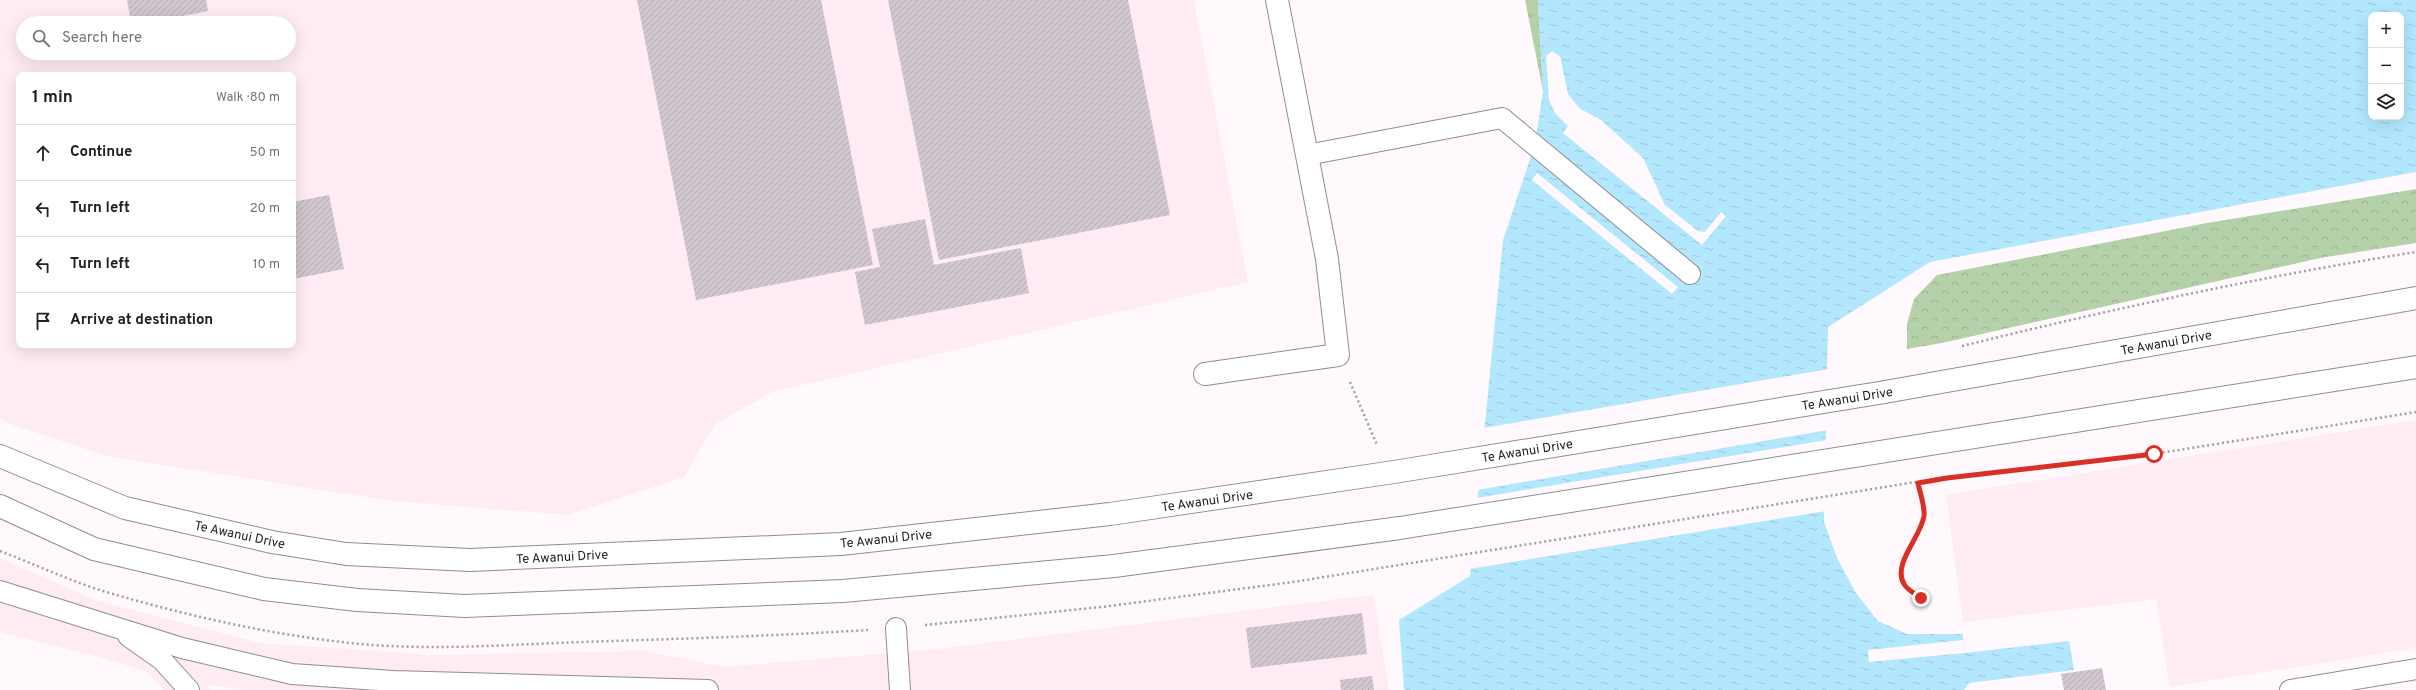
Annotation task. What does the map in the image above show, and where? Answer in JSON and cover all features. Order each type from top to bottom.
[{"type":"main road","points":[[1205,374],[1338,355],[1327,259],[1277,0]]},
{"type":"main road","name":"Te Awanui Drive","points":[[0,456],[124,508],[272,542],[346,554],[470,560],[841,544],[1110,514],[1394,472],[1879,393],[2416,298]]},
{"type":"main road","points":[[0,506],[94,549],[264,589],[357,600],[465,606],[843,591],[1114,566],[1400,528],[1884,450],[2416,367]]},
{"type":"lane","points":[[1307,155],[1502,118],[1690,274]]},
{"type":"lane","points":[[0,591],[182,648],[292,674],[392,681],[708,690]]},
{"type":"lane","points":[[115,627],[162,660],[189,690]]},
{"type":"lane","points":[[896,628],[900,690]]},
{"type":"lane","points":[[2290,690],[2416,669]]},
{"type":"path","points":[[1956,348],[2118,310],[2330,265],[2416,252]]},
{"type":"path","points":[[1338,355],[1378,448]]},
{"type":"path","points":[[1405,566],[1947,478],[2154,454],[2416,412]]},
{"type":"path","points":[[1918,483],[1924,515],[1921,527],[1904,558],[1901,569],[1904,584],[1921,598]]},
{"type":"shaded area","points":[[0,0],[1194,0],[1248,282],[772,392],[715,424],[684,477],[568,515],[386,500],[107,456],[13,425],[0,419]]},
{"type":"shaded area","points":[[2416,420],[2416,648],[2170,687],[2156,599],[1963,622],[1946,495]]},
{"type":"shaded area","points":[[0,558],[95,600],[260,643],[431,655],[644,651],[724,667],[937,649],[1374,595],[1389,690],[245,690],[206,684],[211,690],[164,690],[147,672],[104,658],[0,632]]},
{"type":"green space","points":[[1525,0],[1538,0],[1543,91]]},
{"type":"green space","points":[[2416,189],[2416,243],[2320,258],[1942,343],[1907,349],[1907,324],[1914,299],[1937,275],[2207,223]]},
{"type":"water","points":[[1538,0],[2416,0],[2416,172],[1930,262],[1828,327],[1824,522],[1837,558],[1856,593],[1878,621],[1907,634],[1963,634],[1964,653],[2069,641],[2074,670],[1969,683],[1964,690],[1404,690],[1399,620],[1470,576],[1503,240],[1535,144],[1543,91]]},
{"type":"pier","points":[[1552,51],[1560,56],[1568,94],[1579,108],[1601,120],[1643,158],[1665,205],[1698,231],[1705,232],[1721,212],[1726,216],[1702,245],[1563,133],[1568,126],[1555,113],[1549,100],[1546,56]]},
{"type":"pier","points":[[1537,173],[1678,287],[1672,294],[1532,180]]},
{"type":"pier","points":[[1829,369],[1828,430],[1477,490],[1483,428]]},
{"type":"pier","points":[[1827,440],[1826,511],[1469,569],[1476,498]]},
{"type":"pier","points":[[1963,640],[1964,653],[1869,662],[1868,650]]},
{"type":"building","points":[[127,0],[206,0],[208,11],[183,16],[130,16]]},
{"type":"building","points":[[637,0],[821,0],[873,265],[696,300]]},
{"type":"building","points":[[888,0],[1128,0],[1170,215],[939,260]]},
{"type":"building","points":[[329,195],[344,269],[296,278],[296,201]]},
{"type":"building","points":[[925,219],[934,265],[1021,248],[1029,293],[865,325],[855,272],[880,267],[872,229]]},
{"type":"building","points":[[1362,613],[1367,654],[1251,668],[1246,628]]},
{"type":"building","points":[[2102,668],[2106,690],[2064,690],[2061,674]]},
{"type":"building","points":[[1372,676],[1374,690],[1341,690],[1340,680]]},
{"type":"route","points":[[1921,598],[1904,584],[1901,569],[1904,558],[1910,550],[1921,527],[1924,515],[1918,483],[1947,478],[2154,454]]}]
